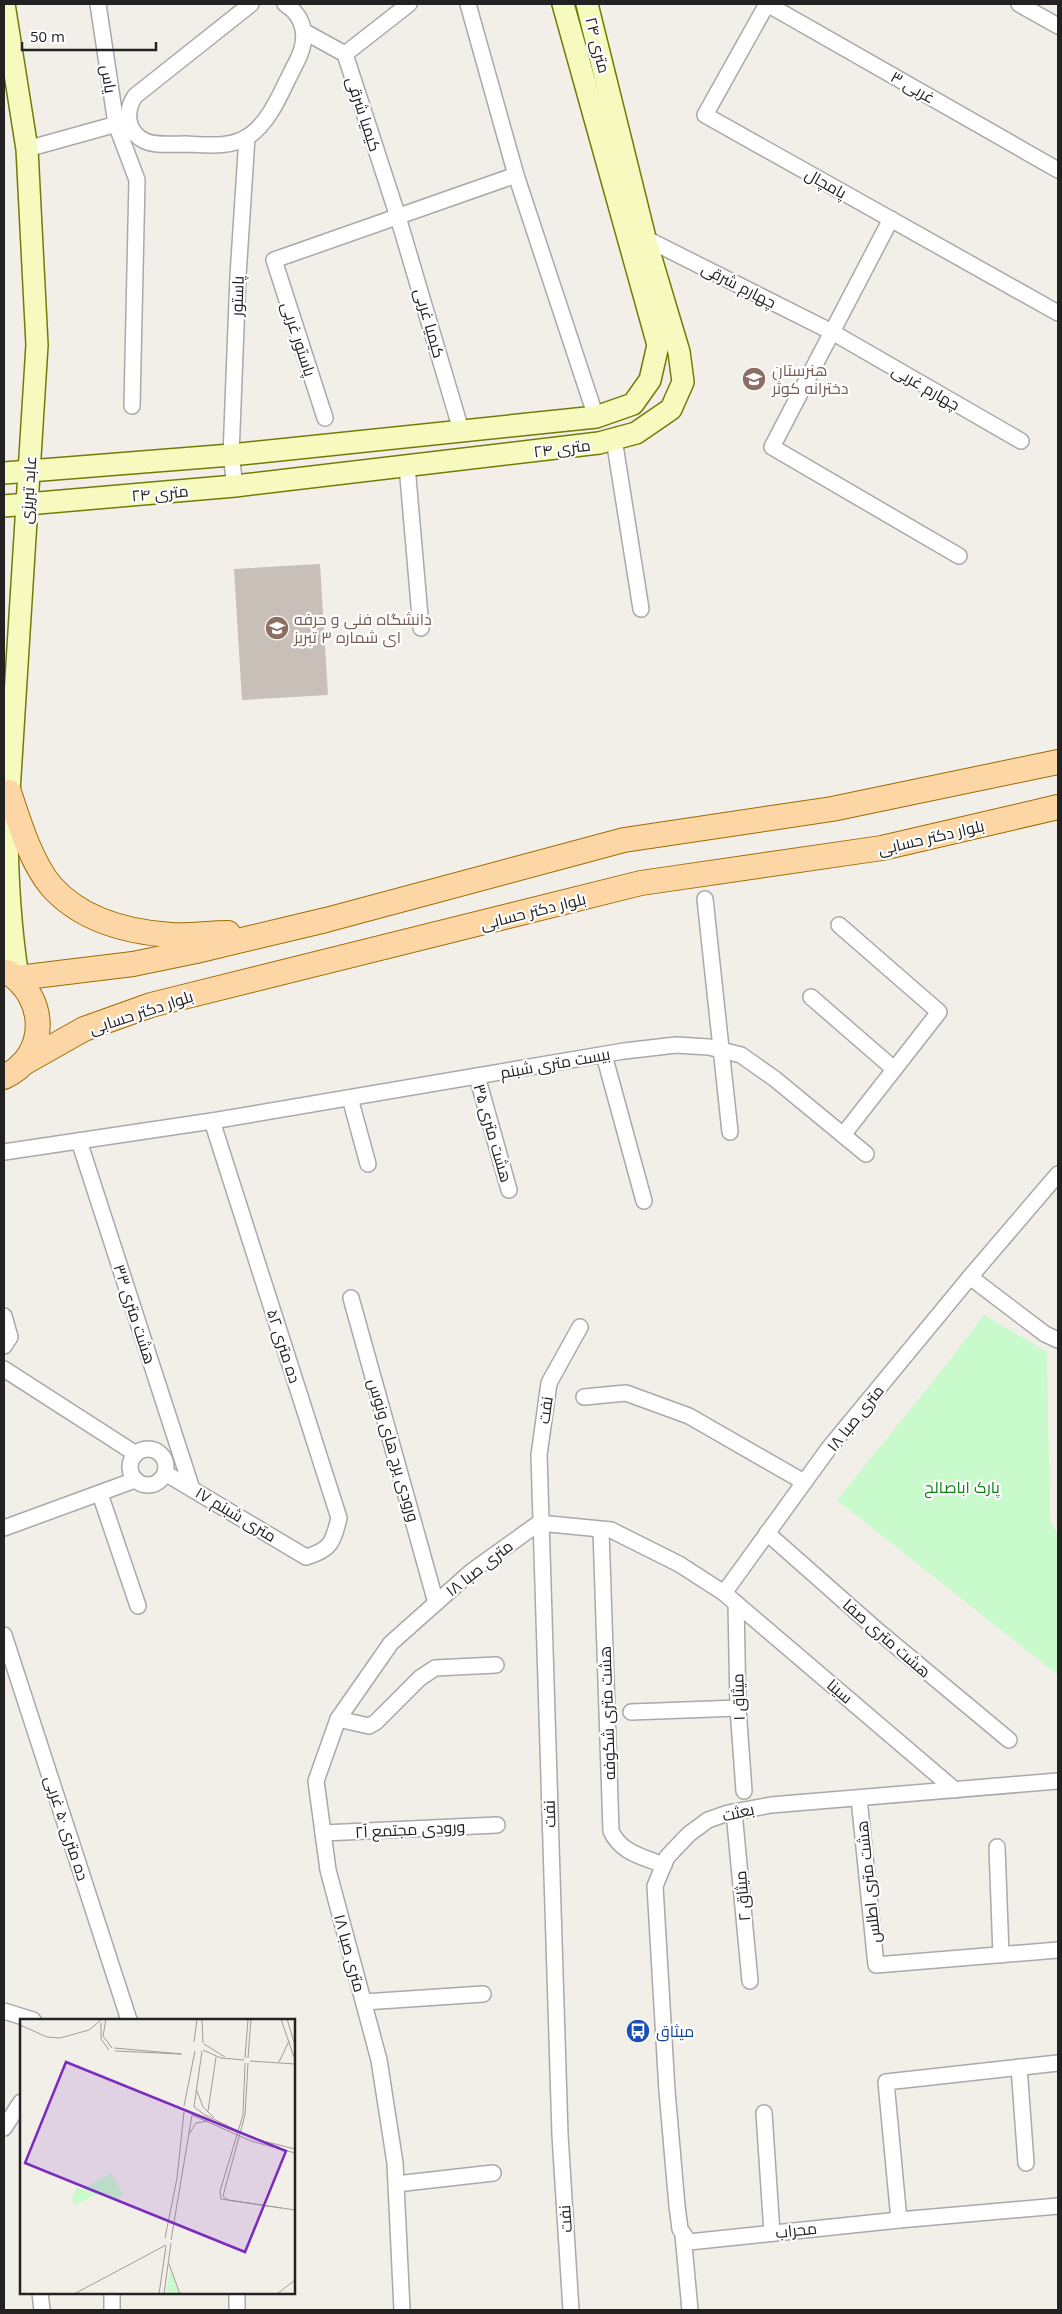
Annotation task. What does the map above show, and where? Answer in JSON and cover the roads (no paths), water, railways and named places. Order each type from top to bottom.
[{"type":"main road","points":[[11,974],[133,964],[326,920],[624,840],[832,809],[1058,762]]},
{"type":"main road","points":[[9,792],[29,846],[50,885],[77,908],[93,918],[142,932],[172,935],[270,932]]},
{"type":"main road","name":"بلوار دکتر حسابی","points":[[13,1071],[84,1029],[151,1005],[641,883],[882,848],[1058,807]]},
{"type":"main road","points":[[11,974],[30,993],[37,1010],[38,1030],[33,1048],[13,1071]]},
{"type":"street","name":"عابد تبریزی","points":[[4,4],[27,149],[37,345],[9,792],[7,878],[11,974]]},
{"type":"street","name":"یاس","points":[[98,4],[122,122],[137,180],[132,406]]},
{"type":"street","points":[[27,149],[122,122],[135,96],[234,10],[251,4]]},
{"type":"street","points":[[122,122],[137,136],[153,143],[219,145],[234,143],[247,137],[259,128],[268,116],[304,45],[305,32],[300,19],[292,8],[285,4]]},
{"type":"street","points":[[305,32],[345,54],[409,4]]},
{"type":"street","points":[[468,4],[516,175],[596,417]]},
{"type":"street","name":"۲۴ متری","points":[[4,506],[235,486],[599,443],[636,433],[671,409],[683,382],[678,352],[645,238],[562,4]]},
{"type":"street","name":"۲۴ متری","points":[[4,473],[231,455],[596,417],[633,404],[650,380],[658,345],[611,140],[587,4]]},
{"type":"street","name":"۳ غربی","points":[[767,4],[1058,170]]},
{"type":"street","name":"پامچال","points":[[767,4],[705,115],[1058,312]]},
{"type":"street","points":[[1019,4],[1058,26]]},
{"type":"street","name":"کیمیا شرقی","points":[[345,54],[398,217]]},
{"type":"street","name":"پاستور","points":[[235,486],[231,455],[238,276],[247,137]]},
{"type":"street","points":[[398,217],[516,175]]},
{"type":"street","name":"پاستور غربی","points":[[325,418],[274,260],[398,217]]},
{"type":"street","name":"کیمیا غربی","points":[[398,217],[461,430]]},
{"type":"street","points":[[891,219],[772,446],[959,556]]},
{"type":"street","name":"چهارم شرقی","points":[[645,238],[832,332]]},
{"type":"street","name":"چهارم غربی","points":[[832,332],[1021,441]]},
{"type":"street","points":[[614,439],[641,609]]},
{"type":"street","points":[[407,466],[421,628]]},
{"type":"street","points":[[705,899],[730,1132]]},
{"type":"street","points":[[838,925],[939,1012],[843,1135]]},
{"type":"street","points":[[811,996],[894,1069]]},
{"type":"street","name":"بیست متری شبنم","points":[[4,1152],[212,1121],[604,1055],[676,1045],[709,1047],[741,1055],[775,1079],[866,1154]]},
{"type":"street","points":[[604,1055],[644,1201]]},
{"type":"street","name":"هشت متری ۳۵","points":[[477,1076],[509,1190]]},
{"type":"street","points":[[350,1098],[368,1164]]},
{"type":"street","name":"ده متری ۵۲","points":[[212,1121],[339,1518],[334,1539],[323,1552],[306,1557]]},
{"type":"street","name":"هشت متری ۳۳","points":[[80,1141],[191,1486]]},
{"type":"street","name":"متری صبا ۱۸","points":[[730,1598],[767,1533],[829,1448],[1058,1174]]},
{"type":"street","points":[[970,1278],[1045,1334],[1058,1340]]},
{"type":"street","name":"ورودی یرج های ونوس","points":[[351,1298],[436,1603]]},
{"type":"street","points":[[4,1316],[10,1337],[4,1346]]},
{"type":"street","name":"نفت","points":[[571,2310],[560,2135],[539,1523],[539,1455],[549,1383],[580,1327]]},
{"type":"street","points":[[4,1369],[136,1454]]},
{"type":"street","points":[[584,1397],[626,1393],[689,1416],[804,1482]]},
{"type":"street","points":[[146,1450],[158,1452],[165,1461],[165,1473],[158,1482],[146,1485],[136,1480],[130,1470],[132,1459],[136,1454],[146,1450]]},
{"type":"street","name":"۱۷ متری شبنم","points":[[165,1473],[191,1486],[306,1557]]},
{"type":"street","points":[[4,1528],[136,1480]]},
{"type":"street","points":[[100,1494],[138,1606]]},
{"type":"street","points":[[539,1523],[611,1530],[679,1564],[730,1598]]},
{"type":"street","name":"متری صبا ۱۸","points":[[402,2310],[395,2163],[379,2060],[328,1870],[316,1781],[338,1719],[391,1643],[472,1571],[539,1523]]},
{"type":"street","name":"هشت متری شکوفه","points":[[601,1530],[611,1830],[615,1841],[622,1847],[639,1856],[664,1865]]},
{"type":"street","name":"هشت متری صفا","points":[[767,1533],[878,1631],[1009,1740]]},
{"type":"street","name":"میثاق ۱","points":[[730,1598],[744,1791]]},
{"type":"street","name":"سینا","points":[[730,1598],[955,1790]]},
{"type":"street","name":"ده متری ۵۰ غربی","points":[[4,1635],[129,2019]]},
{"type":"street","points":[[338,1719],[369,1726],[376,1722],[420,1678],[435,1668],[496,1665]]},
{"type":"street","points":[[631,1712],[738,1708]]},
{"type":"street","name":"بعثت","points":[[683,2235],[680,2230],[677,2206],[668,2090],[656,1886],[668,1857],[696,1829],[708,1820],[734,1812],[771,1806],[1058,1781]]},
{"type":"street","name":"هشت متری اطلس","points":[[859,1798],[876,1966],[1001,1955]]},
{"type":"street","name":"میثاق ۲","points":[[734,1812],[750,1981]]},
{"type":"street","name":"ورودی مجتمع آ۲","points":[[323,1833],[497,1825]]},
{"type":"street","points":[[997,1846],[1001,1955],[1058,1950]]},
{"type":"street","points":[[364,2002],[483,1994]]},
{"type":"street","points":[[4,2011],[30,2019]]},
{"type":"street","points":[[899,2220],[886,2082],[1058,2063]]},
{"type":"street","points":[[1019,2067],[1026,2163]]},
{"type":"street","points":[[4,2128],[20,2104]]},
{"type":"street","points":[[764,2113],[772,2233]]},
{"type":"street","points":[[396,2184],[493,2173]]},
{"type":"street","name":"محراب","points":[[683,2235],[688,2242],[1058,2206]]},
{"type":"street","points":[[683,2235],[690,2310]]},
{"type":"street","points":[[40,2294],[42,2310]]},
{"type":"street","points":[[112,2294],[112,2310]]},
{"type":"street","points":[[237,2294],[237,2310]]},
{"type":"place","name":"هنرستان دخترانه کوثر","points":[[754,379]]},
{"type":"place","name":"دانشگاه فنی و حرفه ای شماره ۳ تبریز","points":[[277,628]]},
{"type":"place","name":"میثاق","points":[[638,2031]]},
{"type":"park label","name":"پارک اباصالح","points":[[962,1487]]}]
